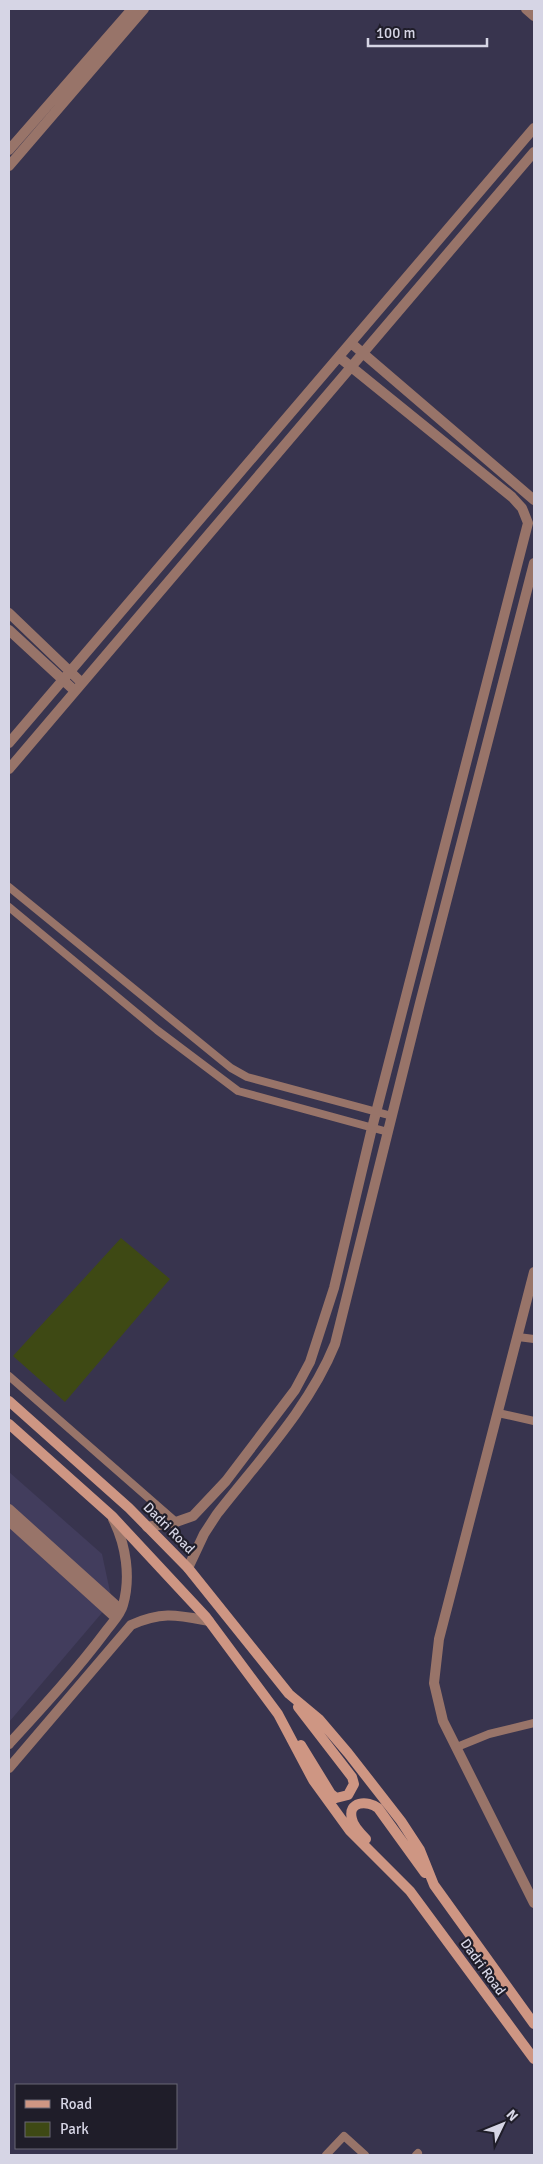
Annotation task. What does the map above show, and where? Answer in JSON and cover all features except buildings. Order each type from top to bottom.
[{"type":"main road","name":"Dadri Road","points":[[9,1401],[108,1489],[188,1568],[289,1694],[352,1777],[354,1784],[348,1795],[336,1798],[331,1794],[304,1748],[209,1621],[149,1553],[112,1516],[9,1424]]},
{"type":"main road","name":"Dadri Road","points":[[289,1694],[319,1719],[402,1821],[420,1850],[434,1885]]},
{"type":"main road","name":"Dadri Road","points":[[278,1714],[313,1780],[350,1831],[410,1891]]},
{"type":"main road","name":"Dadri Road","points":[[534,2024],[378,1808],[372,1804],[362,1802],[355,1805],[351,1812],[352,1821],[410,1891],[534,2059]]},
{"type":"street","points":[[9,150],[132,9]]},
{"type":"street","points":[[9,166],[144,9]]},
{"type":"street","points":[[526,9],[534,16]]},
{"type":"street","points":[[9,743],[534,128]]},
{"type":"street","points":[[9,769],[534,152]]},
{"type":"street","points":[[352,343],[534,500]]},
{"type":"street","points":[[148,1527],[176,1522],[193,1516],[226,1481],[295,1390],[310,1362],[334,1288],[372,1128],[527,530],[530,512],[339,357]]},
{"type":"street","points":[[188,1568],[216,1514],[306,1401],[323,1374],[335,1344],[534,563]]},
{"type":"street","points":[[9,613],[70,672],[78,687]]},
{"type":"street","points":[[9,630],[62,680],[78,687]]},
{"type":"street","points":[[9,887],[231,1068],[247,1077],[392,1116]]},
{"type":"street","points":[[9,907],[158,1030],[238,1091],[388,1132]]},
{"type":"street","points":[[534,1272],[439,1639],[434,1683],[443,1721],[457,1747],[470,1780],[534,1903]]},
{"type":"street","points":[[518,1337],[534,1340]]},
{"type":"street","points":[[9,1376],[176,1522]]},
{"type":"street","points":[[498,1413],[534,1420]]},
{"type":"street","points":[[9,1509],[119,1614]]},
{"type":"street","points":[[9,1744],[86,1656],[119,1614],[126,1583],[126,1560],[122,1540],[112,1516]]},
{"type":"street","points":[[9,1521],[119,1614]]},
{"type":"street","points":[[9,1768],[131,1625],[156,1615],[173,1615],[209,1621]]},
{"type":"street","points":[[86,1656],[96,1665]]},
{"type":"street","points":[[457,1747],[489,1734],[534,1723]]},
{"type":"street","points":[[326,2155],[344,2136],[365,2155]]},
{"type":"shaded area","points":[[9,1472],[102,1554],[112,1601],[9,1722]]},
{"type":"green space","points":[[121,1238],[170,1279],[65,1402],[13,1356]]}]
